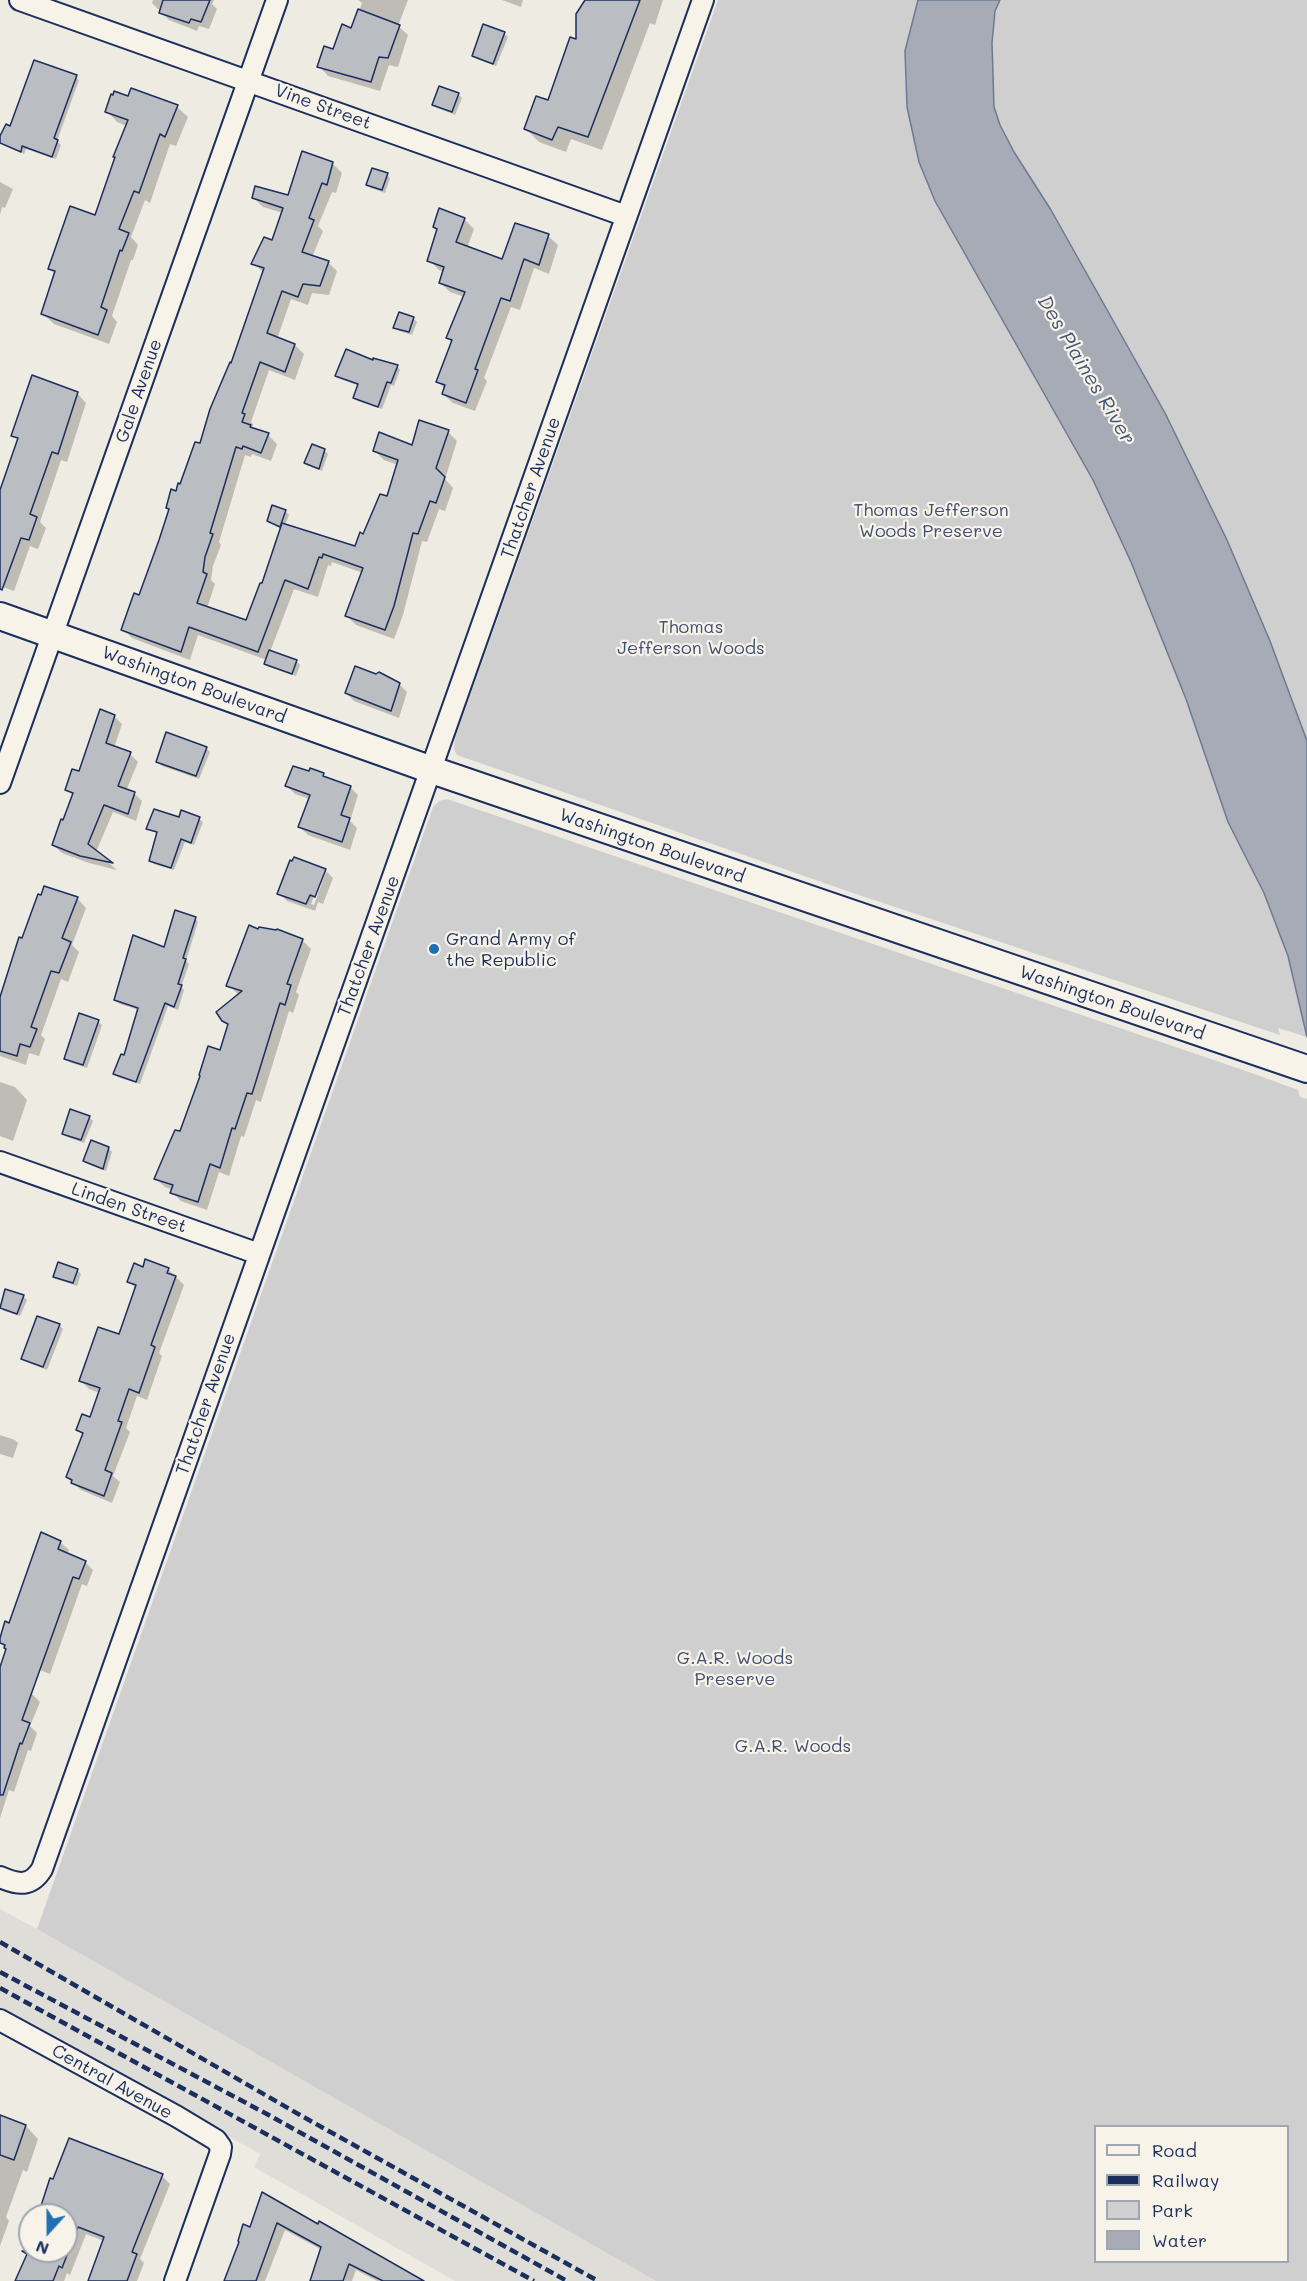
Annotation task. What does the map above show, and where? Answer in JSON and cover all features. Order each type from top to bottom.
[{"type":"street","name":"Vine Street","points":[[20,0],[626,216]]},
{"type":"street","name":"Gale Avenue","points":[[0,783],[277,0]]},
{"type":"street","name":"Thatcher Avenue","points":[[0,1877],[14,1883],[24,1883],[36,1878],[42,1869],[703,0]]},
{"type":"street","name":"Washington Boulevard","points":[[0,616],[432,770],[1307,1069]]},
{"type":"street","name":"Linden Street","points":[[0,1162],[259,1254]]},
{"type":"street","name":"Central Avenue","points":[[0,2020],[176,2116],[216,2140],[221,2147],[176,2281]]},
{"type":"shaded area","points":[[0,1909],[656,2281],[455,2281],[254,2167],[260,2154],[0,2008]]},
{"type":"green space","name":"Thomas Jefferson Woods","points":[[718,0],[1307,0],[1307,1037],[1278,1028],[1280,1035],[853,893],[457,755],[454,749],[455,738]]},
{"type":"green space","name":"G.A.R. Woods","points":[[447,799],[1246,1071],[1298,1090],[1300,1097],[1307,1099],[1307,2281],[656,2281],[37,1929],[433,807],[439,801]]},
{"type":"water","name":"Des Plaines River","points":[[918,0],[1000,0],[995,11],[992,43],[994,107],[1000,125],[1014,152],[1051,210],[1165,413],[1227,540],[1270,641],[1307,741],[1307,1037],[1288,956],[1264,893],[1228,822],[1186,699],[1131,562],[1093,480],[935,201],[919,162],[907,107],[905,51]]},
{"type":"building","points":[[163,0],[210,0],[201,22],[191,19],[189,23],[159,13]]},
{"type":"building","points":[[585,0],[640,0],[588,137],[558,127],[552,140],[524,129],[536,96],[548,100],[570,37],[576,39],[576,14]]},
{"type":"building","points":[[358,9],[400,25],[388,58],[379,57],[371,82],[317,67],[324,46],[333,49],[342,24],[351,28]]},
{"type":"building","points":[[483,24],[505,32],[493,64],[472,56]]},
{"type":"building","points":[[34,60],[77,75],[54,138],[58,140],[52,157],[22,146],[21,152],[0,143],[0,136],[6,124],[10,126]]},
{"type":"building","points":[[439,86],[459,93],[452,112],[432,105]]},
{"type":"building","points":[[131,88],[178,105],[165,137],[160,134],[139,193],[134,191],[119,229],[129,233],[122,251],[120,250],[101,307],[107,310],[98,335],[41,314],[55,271],[48,269],[70,206],[95,215],[115,157],[113,157],[128,120],[105,112],[111,94],[113,95],[114,91],[128,96]]},
{"type":"building","points":[[302,151],[333,162],[327,185],[322,183],[309,218],[314,220],[302,252],[329,261],[320,286],[303,284],[298,297],[282,291],[267,333],[295,344],[285,372],[260,362],[242,413],[245,414],[242,422],[269,433],[261,453],[243,446],[242,449],[236,447],[210,533],[213,534],[205,557],[203,572],[207,574],[197,603],[246,620],[260,583],[262,583],[282,523],[355,546],[360,532],[363,534],[380,494],[387,496],[398,460],[373,451],[379,432],[412,445],[419,420],[449,430],[436,468],[445,477],[436,503],[430,501],[418,534],[413,533],[394,606],[385,630],[345,616],[363,568],[323,554],[322,558],[319,557],[308,589],[285,580],[258,652],[189,627],[181,652],[121,630],[134,593],[139,595],[159,540],[169,509],[166,508],[171,489],[176,491],[195,442],[200,443],[210,409],[231,363],[264,268],[251,264],[264,237],[272,240],[283,208],[252,198],[255,186],[288,195]]},
{"type":"building","points":[[372,168],[388,173],[382,190],[366,185]]},
{"type":"building","points":[[439,208],[465,218],[456,242],[502,259],[515,223],[549,234],[539,265],[524,259],[510,301],[501,298],[475,369],[478,370],[466,403],[442,394],[445,385],[436,382],[452,340],[446,338],[465,292],[439,283],[444,267],[427,261],[437,229],[433,227]]},
{"type":"building","points":[[399,312],[414,317],[409,332],[393,328]]},
{"type":"building","points":[[346,349],[373,360],[373,358],[398,365],[391,383],[387,382],[378,407],[353,398],[358,384],[335,376]]},
{"type":"building","points":[[32,375],[78,392],[58,454],[52,452],[30,514],[37,517],[29,540],[21,538],[2,590],[0,589],[0,490],[18,438],[11,436]]},
{"type":"building","points":[[312,444],[325,449],[319,469],[304,463]]},
{"type":"building","points":[[272,505],[286,510],[280,527],[267,521]]},
{"type":"building","points":[[269,650],[297,660],[292,674],[264,664]]},
{"type":"building","points":[[355,666],[376,674],[379,672],[400,683],[391,711],[345,693]]},
{"type":"building","points":[[100,709],[115,715],[106,743],[131,752],[118,786],[135,792],[128,814],[104,805],[88,844],[113,863],[80,856],[52,845],[73,793],[65,790],[72,769],[79,771]]},
{"type":"building","points":[[166,732],[207,747],[196,776],[156,762]]},
{"type":"building","points":[[293,766],[309,771],[310,768],[324,773],[323,776],[351,786],[341,815],[350,818],[342,842],[298,827],[310,795],[285,786]]},
{"type":"building","points":[[154,809],[179,817],[181,810],[200,817],[191,843],[181,839],[171,868],[149,861],[157,832],[146,829]]},
{"type":"building","points":[[294,857],[326,869],[315,897],[310,895],[306,904],[277,894],[290,860],[292,861]]},
{"type":"building","points":[[44,886],[78,897],[62,938],[71,942],[59,973],[51,971],[31,1027],[37,1029],[30,1047],[20,1044],[17,1056],[0,1051],[0,997],[19,937],[22,938],[38,894],[41,895]]},
{"type":"building","points":[[175,910],[196,917],[183,958],[186,959],[178,984],[182,985],[174,1007],[165,1003],[136,1082],[113,1074],[121,1054],[124,1055],[138,1008],[114,1000],[133,935],[164,947]]},
{"type":"building","points":[[249,925],[258,929],[259,927],[277,929],[303,939],[287,984],[291,985],[285,1005],[280,1003],[252,1094],[247,1093],[235,1129],[232,1128],[220,1168],[210,1164],[198,1202],[170,1193],[173,1185],[154,1179],[175,1130],[180,1131],[208,1046],[220,1050],[228,1024],[222,1021],[216,1012],[242,991],[226,986]]},
{"type":"building","points":[[79,1013],[99,1020],[83,1065],[64,1059]]},
{"type":"building","points":[[70,1109],[90,1116],[81,1140],[62,1134]]},
{"type":"building","points":[[91,1140],[109,1147],[103,1169],[83,1161]]},
{"type":"building","points":[[145,1259],[169,1268],[167,1273],[176,1276],[151,1345],[155,1347],[139,1393],[129,1389],[118,1421],[122,1422],[105,1470],[112,1473],[104,1496],[71,1483],[72,1480],[66,1477],[83,1433],[76,1430],[82,1414],[90,1417],[100,1388],[79,1381],[98,1327],[119,1334],[136,1285],[127,1282],[134,1263],[143,1267]]},
{"type":"building","points":[[58,1262],[78,1269],[73,1283],[53,1277]]},
{"type":"building","points":[[5,1289],[24,1295],[17,1314],[0,1308]]},
{"type":"building","points":[[37,1316],[60,1324],[43,1367],[21,1359]]},
{"type":"building","points":[[41,1532],[61,1541],[58,1549],[86,1561],[79,1579],[73,1577],[22,1720],[30,1723],[22,1744],[20,1743],[3,1795],[0,1795],[0,1667],[6,1649],[5,1645],[0,1643],[0,1638],[5,1621],[9,1623]]},
{"type":"building","points":[[0,2115],[26,2125],[14,2160],[0,2155]]},
{"type":"building","points":[[69,2138],[163,2174],[132,2252],[137,2254],[127,2281],[88,2281],[104,2237],[78,2227],[78,2203],[42,2203],[50,2178],[53,2179]]},
{"type":"building","points":[[262,2192],[318,2224],[319,2221],[424,2281],[383,2281],[349,2264],[343,2281],[310,2281],[321,2247],[277,2223],[256,2281],[224,2281],[239,2242],[243,2224],[250,2227]]},
{"type":"building","points":[[23,2263],[64,2263],[62,2268],[59,2266],[53,2281],[15,2281]]},
{"type":"railway","points":[[0,1942],[300,2115],[598,2281]]},
{"type":"railway","points":[[0,1972],[265,2113],[567,2281]]},
{"type":"railway","points":[[0,1988],[534,2281]]},
{"type":"place","name":"Grand Army of the Republic","points":[[434,949]]},
{"type":"park label","name":"Thomas Jefferson Woods Preserve","points":[[931,520]]},
{"type":"park label","name":"G.A.R. Woods Preserve","points":[[735,1668]]}]
